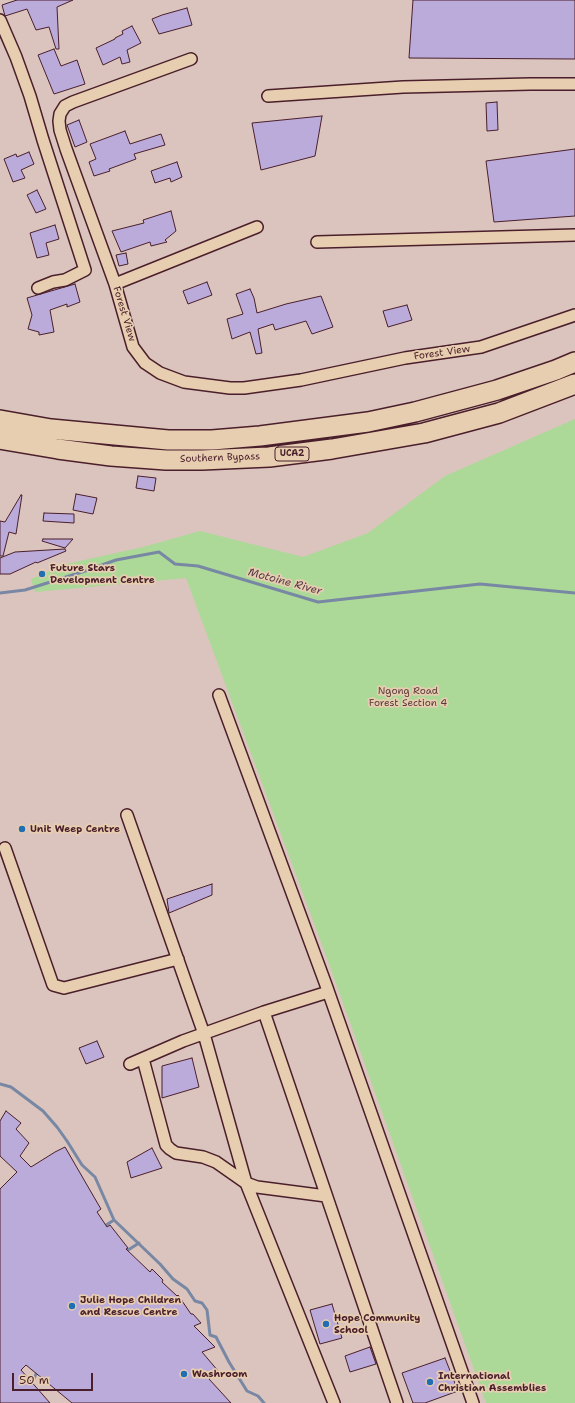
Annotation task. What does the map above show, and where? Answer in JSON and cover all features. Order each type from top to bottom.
[{"type":"highway","name":"Southern Bypass","points":[[0,420],[58,430],[168,440],[212,440],[260,436],[368,422],[415,412],[497,390],[575,362]]},
{"type":"highway","name":"Southern Bypass","points":[[0,439],[111,456],[166,460],[269,457],[332,449],[424,433],[499,413],[575,384]]},
{"type":"street","points":[[0,20],[16,57],[30,96],[85,270],[65,280],[38,288]]},
{"type":"street","name":"Forest View","points":[[191,59],[73,102],[65,106],[60,114],[60,130],[115,284],[133,347],[145,363],[160,373],[184,382],[230,388],[244,388],[288,382],[405,358],[480,347],[575,315]]},
{"type":"street","points":[[268,96],[403,87],[575,84]]},
{"type":"street","points":[[115,284],[257,227]]},
{"type":"street","points":[[317,242],[575,234]]},
{"type":"street","points":[[219,695],[328,992],[473,1403]]},
{"type":"street","points":[[127,815],[204,1034],[246,1182],[334,1403]]},
{"type":"street","points":[[5,848],[53,986],[64,988],[178,959]]},
{"type":"street","points":[[130,1064],[264,1012],[328,992]]},
{"type":"street","points":[[264,1012],[397,1403]]},
{"type":"street","points":[[143,1059],[166,1145],[176,1152],[203,1157],[216,1162],[246,1182],[264,1188],[326,1196]]},
{"type":"green space","name":"Ngong Road Forest Section 4","points":[[575,419],[575,1403],[486,1403],[328,961],[186,578],[35,592],[31,579],[66,564],[143,547],[200,531],[303,557],[368,533],[445,476]]},
{"type":"building","points":[[17,0],[73,0],[57,7],[59,49],[56,49],[49,27],[36,30],[27,9],[5,16],[2,5]]},
{"type":"building","points":[[413,0],[575,0],[575,59],[409,58]]},
{"type":"building","points":[[187,8],[192,25],[159,34],[152,19]]},
{"type":"building","points":[[132,26],[141,43],[127,50],[130,62],[122,64],[120,57],[103,65],[96,48],[115,39],[123,34],[122,31]]},
{"type":"building","points":[[54,49],[61,66],[77,60],[85,84],[54,94],[38,55]]},
{"type":"building","points":[[497,102],[498,130],[487,131],[486,103]]},
{"type":"building","points":[[322,116],[315,156],[261,170],[252,123]]},
{"type":"building","points":[[79,120],[87,142],[75,147],[67,125]]},
{"type":"building","points":[[125,131],[130,144],[161,134],[165,145],[134,154],[136,159],[109,169],[110,171],[94,176],[89,162],[96,159],[90,144]]},
{"type":"building","points":[[575,149],[575,216],[494,222],[486,161]]},
{"type":"building","points":[[29,152],[34,164],[21,170],[25,178],[13,182],[4,159],[16,154],[17,157]]},
{"type":"building","points":[[177,162],[182,177],[171,182],[170,178],[155,183],[151,171]]},
{"type":"building","points":[[37,190],[46,209],[36,213],[27,195]]},
{"type":"building","points":[[171,211],[176,231],[165,240],[167,242],[151,246],[150,242],[121,252],[112,231],[144,223],[143,220]]},
{"type":"building","points":[[55,225],[59,239],[46,243],[49,255],[37,258],[30,233]]},
{"type":"building","points":[[126,253],[128,264],[119,266],[116,255]]},
{"type":"building","points":[[207,282],[212,295],[188,304],[183,291]]},
{"type":"building","points":[[75,284],[80,302],[67,307],[67,304],[50,310],[54,332],[39,335],[39,332],[28,329],[32,315],[27,298]]},
{"type":"building","points":[[250,289],[254,298],[257,313],[286,304],[321,296],[333,327],[312,334],[306,321],[275,330],[273,324],[258,329],[262,353],[256,354],[250,332],[232,339],[227,319],[243,314],[236,294]]},
{"type":"building","points":[[407,305],[412,320],[388,327],[383,311]]},
{"type":"building","points":[[138,476],[156,478],[154,491],[136,488]]},
{"type":"building","points":[[76,494],[97,498],[93,514],[73,510]]},
{"type":"building","points":[[21,495],[16,534],[9,532],[3,556],[0,556],[0,521],[5,522]]},
{"type":"building","points":[[44,513],[74,514],[74,523],[43,521]]},
{"type":"building","points":[[43,539],[73,539],[65,548],[42,541]]},
{"type":"building","points":[[65,549],[66,551],[37,563],[36,562],[10,574],[0,574],[0,558],[15,552]]},
{"type":"building","points":[[212,884],[212,895],[169,913],[167,899]]},
{"type":"building","points":[[97,1041],[104,1057],[86,1064],[79,1048]]},
{"type":"building","points":[[192,1058],[199,1087],[162,1098],[162,1066]]},
{"type":"building","points":[[6,1111],[21,1123],[16,1129],[29,1143],[20,1156],[31,1167],[65,1147],[101,1209],[97,1212],[107,1227],[110,1225],[128,1248],[126,1249],[150,1272],[152,1269],[163,1280],[162,1282],[177,1296],[178,1295],[191,1314],[193,1314],[201,1323],[194,1326],[215,1347],[202,1352],[219,1372],[209,1379],[231,1403],[72,1403],[26,1365],[21,1370],[50,1403],[0,1403],[0,1189],[17,1172],[0,1156],[0,1121]]},
{"type":"building","points":[[152,1148],[162,1168],[131,1178],[127,1162]]},
{"type":"building","name":"Hope Community School","points":[[332,1304],[342,1338],[320,1344],[310,1310]]},
{"type":"building","points":[[370,1347],[376,1364],[350,1372],[345,1356]]},
{"type":"building","name":"International Christian Assemblies","points":[[445,1358],[458,1391],[425,1403],[413,1403],[402,1373]]},
{"type":"waterway","name":"Motoine River","points":[[0,593],[25,590],[116,560],[159,552],[175,564],[198,566],[318,602],[480,584],[575,593]]},
{"type":"waterway","points":[[0,1084],[11,1087],[43,1111],[57,1127],[82,1165],[95,1177],[114,1220],[160,1264],[173,1279],[187,1289],[195,1301],[202,1303],[207,1310],[210,1335],[216,1337],[247,1391],[258,1396],[264,1403]]},
{"type":"waterway","points":[[103,1227],[114,1220]]},
{"type":"waterway","points":[[125,1252],[139,1243]]},
{"type":"waterway","points":[[30,1385],[36,1374],[39,1372]]},
{"type":"place","name":"Future Stars Development Centre","points":[[42,574]]},
{"type":"place","name":"Unit Weep Centre","points":[[22,829]]},
{"type":"place","name":"Julie Hope Children and Rescue Centre","points":[[72,1306]]},
{"type":"place","name":"Hope Community School","points":[[326,1324]]},
{"type":"place","name":"Washroom","points":[[184,1374]]},
{"type":"place","name":"International Christian Assemblies","points":[[430,1382]]}]
